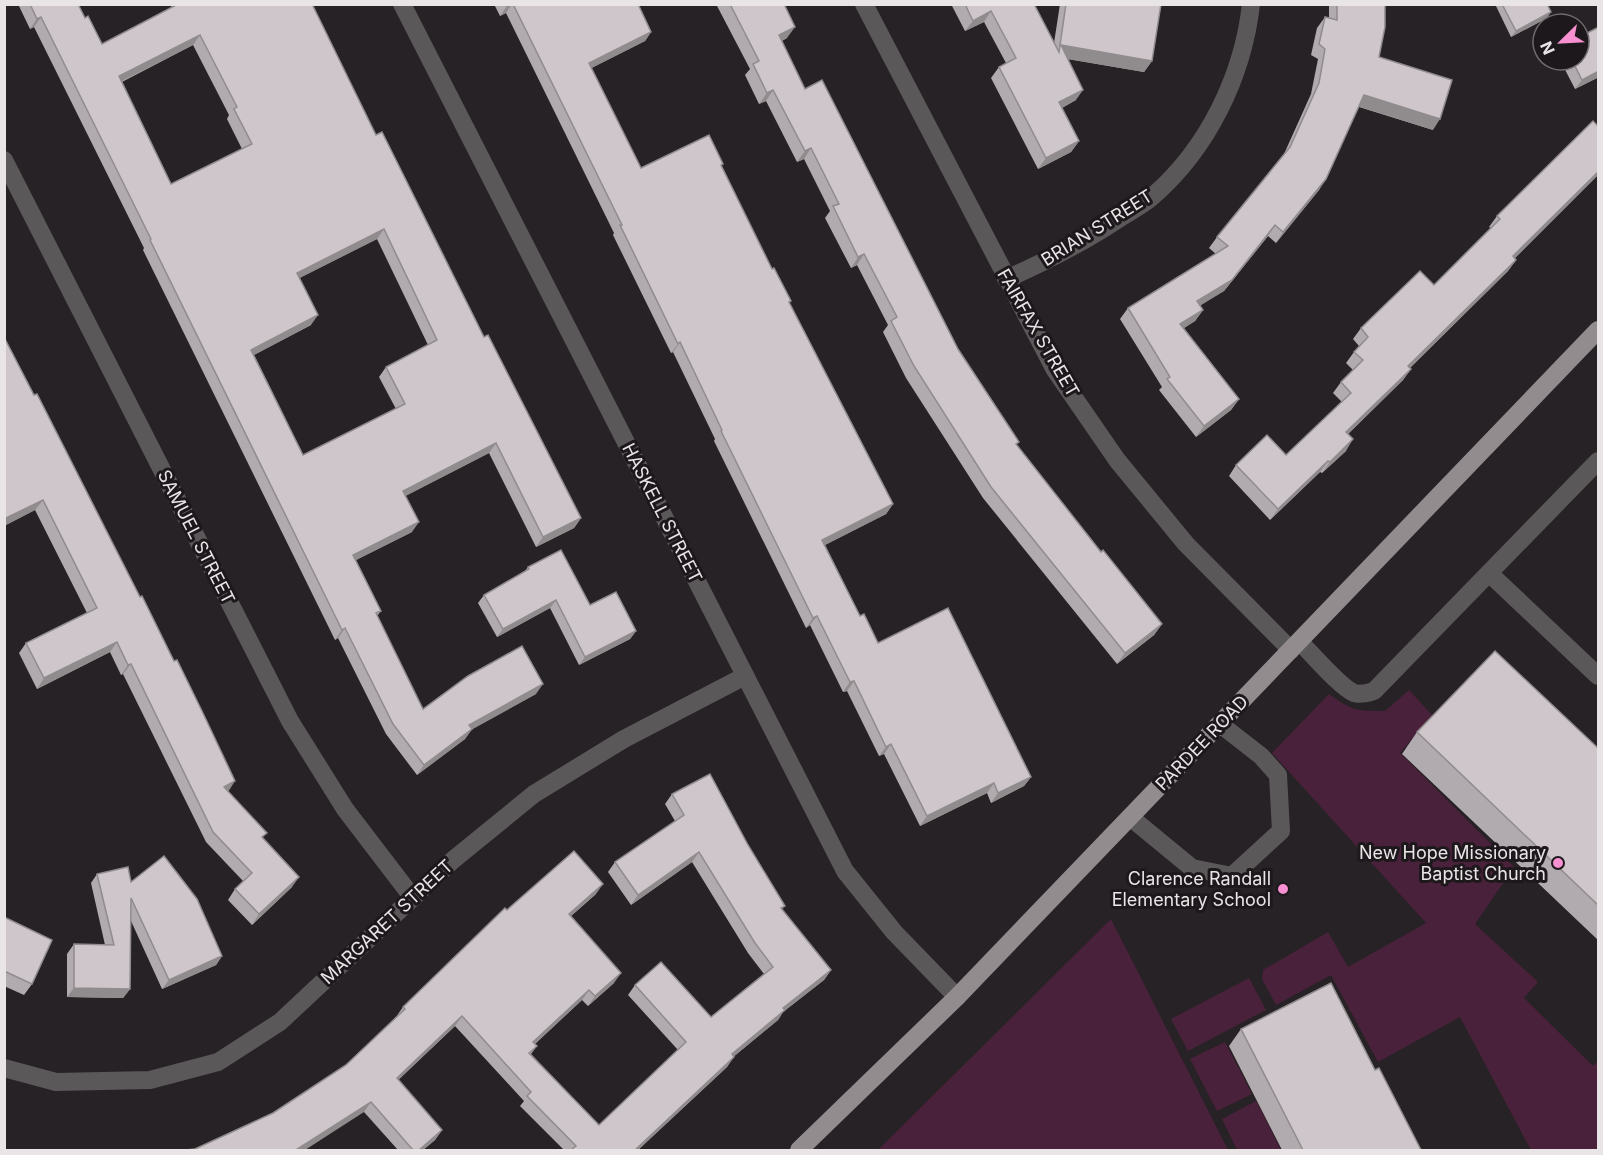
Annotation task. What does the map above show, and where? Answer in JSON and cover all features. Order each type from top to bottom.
[{"type":"main road","name":"PARDEE ROAD","points":[[799,1150],[957,997],[1599,330]]},
{"type":"street","name":"HASKELL STREET","points":[[402,4],[845,871],[894,932],[957,997]]},
{"type":"street","name":"FAIRFAX STREET","points":[[864,4],[1055,370],[1117,460],[1186,544],[1296,646],[1354,693],[1364,694],[1374,691],[1599,461]]},
{"type":"street","name":"BRIAN STREET","points":[[1006,279],[1040,264],[1107,227],[1152,197],[1179,170],[1210,127],[1234,79],[1249,27],[1251,4]]},
{"type":"street","name":"SAMUEL STREET","points":[[4,160],[290,721],[345,809],[413,898]]},
{"type":"street","points":[[1490,573],[1599,676]]},
{"type":"street","name":"MARGARET STREET","points":[[4,1068],[56,1082],[150,1080],[218,1062],[280,1022],[453,860],[534,794],[624,739],[745,676]]},
{"type":"street","points":[[1130,817],[1192,868],[1232,876],[1281,831],[1278,775],[1262,756],[1220,724]]},
{"type":"shaded area","points":[[1409,690],[1432,715],[1400,753],[1514,867],[1475,924],[1538,982],[1524,998],[1593,1066],[1598,1061],[1598,1150],[1531,1150],[1460,1017],[1378,1062],[1331,975],[1276,1005],[1262,979],[1263,970],[1328,932],[1348,967],[1426,923],[1272,753],[1329,694],[1355,709],[1385,711]]},
{"type":"shaded area","points":[[1111,919],[1228,1150],[878,1150]]},
{"type":"shaded area","points":[[1249,978],[1266,1010],[1188,1051],[1171,1019]]},
{"type":"shaded area","points":[[1225,1042],[1252,1094],[1217,1111],[1190,1059]]},
{"type":"shaded area","points":[[1256,1101],[1281,1150],[1237,1150],[1222,1119]]},
{"type":"building","points":[[30,4],[78,4],[85,18],[88,16],[102,44],[178,4],[312,4],[376,135],[382,132],[484,337],[488,335],[581,518],[543,537],[496,443],[403,491],[419,522],[353,555],[381,611],[376,613],[423,709],[468,676],[522,646],[543,684],[469,725],[472,729],[424,765],[393,724],[345,628],[342,630],[41,17],[37,19]],"holes":[[[200,35],[237,107],[234,109],[252,144],[171,184],[119,76]],[[384,229],[437,340],[386,367],[405,404],[303,455],[251,350],[318,315],[297,273]]]},
{"type":"building","points":[[513,4],[638,4],[651,32],[589,63],[641,168],[709,135],[723,164],[721,165],[772,269],[774,268],[791,301],[789,302],[893,504],[822,540],[860,616],[864,614],[878,643],[948,608],[1031,777],[998,793],[994,783],[927,816],[891,744],[886,747],[854,681],[850,682],[817,616],[813,618]]},
{"type":"building","points":[[730,4],[784,4],[795,27],[779,35],[805,89],[822,80],[958,349],[1019,442],[1016,444],[1101,552],[1103,550],[1162,624],[1125,653],[991,487],[914,366],[891,321],[897,317],[864,254],[858,257],[833,206],[839,204],[811,148],[805,151],[773,90],[767,93],[753,64],[759,61]]},
{"type":"building","points":[[965,4],[1034,4],[1059,52],[1066,4],[1161,4],[1152,61],[1061,45],[1083,90],[1059,102],[1079,141],[1046,158],[999,67],[1016,58],[991,11],[973,21]]},
{"type":"building","points":[[1337,4],[1385,4],[1385,27],[1379,57],[1452,80],[1440,119],[1364,95],[1326,179],[1283,232],[1275,225],[1232,280],[1197,301],[1203,310],[1180,324],[1239,399],[1204,426],[1167,379],[1170,377],[1128,308],[1228,246],[1217,237],[1290,147],[1319,83],[1325,49],[1319,44],[1325,17],[1337,20]]},
{"type":"building","points":[[1502,4],[1547,4],[1551,12],[1531,12],[1531,23],[1516,31]]},
{"type":"building","points":[[1599,27],[1599,71],[1582,80],[1578,72],[1591,72],[1591,31]]},
{"type":"building","points":[[1593,121],[1599,127],[1599,171],[1513,256],[1516,260],[1408,366],[1411,369],[1346,432],[1353,439],[1278,509],[1236,465],[1267,435],[1286,455],[1351,393],[1341,382],[1363,360],[1354,352],[1368,337],[1361,328],[1420,271],[1434,285],[1500,219],[1497,216]]},
{"type":"building","points":[[4,337],[34,395],[37,394],[140,597],[142,596],[174,661],[177,660],[202,711],[235,781],[224,787],[267,833],[262,837],[299,877],[259,914],[235,889],[252,873],[213,832],[131,664],[128,665],[117,642],[44,678],[26,643],[97,608],[43,500],[4,519]]},
{"type":"building","points":[[561,550],[590,605],[616,592],[636,631],[585,657],[556,600],[503,629],[484,595],[529,569],[528,567]]},
{"type":"building","name":"New Hope Missionary Baptist Church","points":[[1495,651],[1599,749],[1599,906],[1417,732]]},
{"type":"building","points":[[710,774],[748,845],[785,906],[781,908],[831,970],[783,1008],[785,1010],[732,1054],[734,1057],[635,1150],[571,1150],[576,1146],[527,1096],[531,1092],[462,1016],[397,1078],[442,1130],[419,1150],[413,1150],[371,1102],[296,1150],[186,1150],[195,1149],[273,1113],[346,1065],[505,908],[507,910],[574,851],[603,884],[569,914],[621,973],[595,996],[589,990],[533,1042],[537,1046],[529,1053],[599,1125],[686,1042],[635,985],[661,962],[711,1017],[773,967],[755,943],[699,852],[638,895],[615,862],[684,815],[672,794]]},
{"type":"building","points":[[164,856],[197,899],[222,956],[169,980],[131,898],[130,989],[74,988],[74,944],[114,945],[97,874],[128,867],[131,882]]},
{"type":"building","points":[[4,917],[52,940],[32,984],[4,971]]},
{"type":"building","points":[[1331,983],[1375,1070],[1379,1068],[1421,1150],[1303,1150],[1241,1029]]},
{"type":"place","name":"New Hope Missionary Baptist Church","points":[[1558,863]]},
{"type":"place","name":"Clarence Randall Elementary School","points":[[1283,889]]}]
